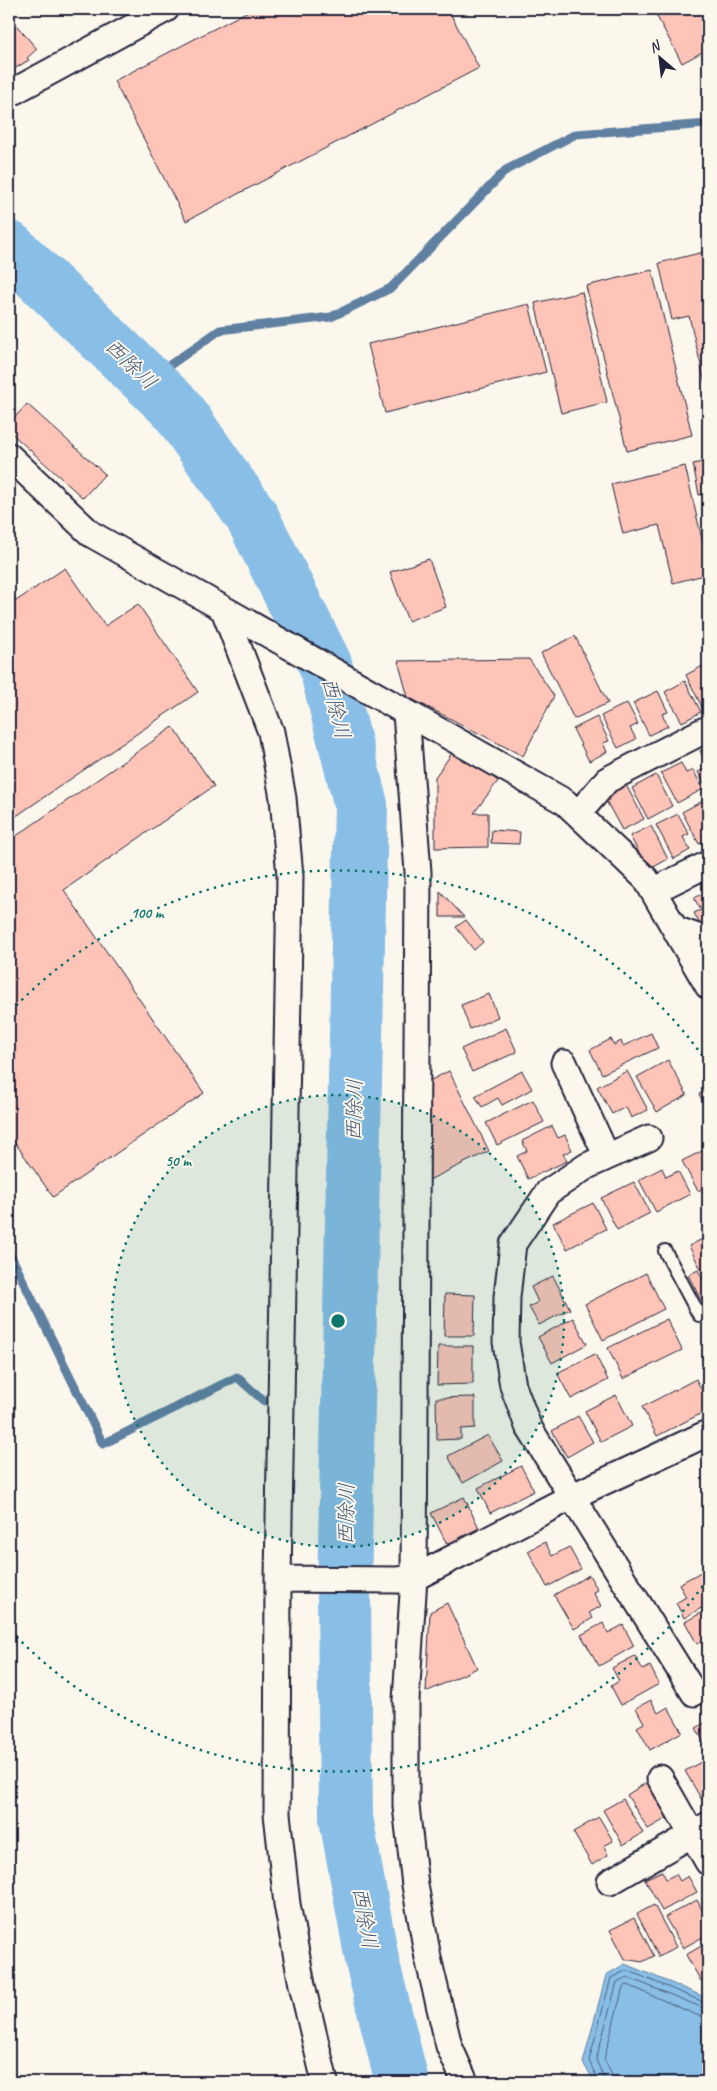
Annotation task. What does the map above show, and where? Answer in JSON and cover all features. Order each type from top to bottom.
[{"type":"street","points":[[9,94],[166,9]]},
{"type":"street","points":[[9,456],[91,534],[565,802],[646,879],[708,986]]},
{"type":"street","points":[[224,610],[271,732],[284,798],[290,876],[288,1580],[277,1814],[287,1904],[302,1984],[325,2082]]},
{"type":"street","points":[[400,709],[418,872],[405,1579],[406,1806],[415,1884],[428,1958],[449,2046],[465,2082]]},
{"type":"street","points":[[578,814],[607,780],[705,730]]},
{"type":"street","points":[[653,891],[708,864]]},
{"type":"street","points":[[675,929],[708,941]]},
{"type":"street","points":[[564,1063],[607,1157]]},
{"type":"street","points":[[649,1138],[587,1166],[548,1192],[531,1215],[513,1244],[507,1297],[506,1342],[513,1386],[528,1426],[694,1693]]},
{"type":"street","points":[[288,1580],[405,1579],[708,1432]]},
{"type":"street","points":[[660,1778],[701,1829],[708,1862]]},
{"type":"street","points":[[610,1882],[701,1829]]},
{"type":"lane","points":[[665,1252],[699,1315],[708,1311]]},
{"type":"water","points":[[625,1964],[705,1997],[708,2002],[708,2082],[595,2082],[583,2063],[606,1975]]},
{"type":"building","points":[[252,9],[448,9],[479,68],[186,221],[114,81]]},
{"type":"building","points":[[653,9],[708,9],[708,49],[682,63]]},
{"type":"building","points":[[10,18],[37,49],[27,58],[29,60],[9,72]]},
{"type":"building","points":[[708,251],[708,395],[689,316],[672,320],[659,263]]},
{"type":"building","points":[[652,270],[692,435],[627,451],[586,286]]},
{"type":"building","points":[[582,292],[607,402],[561,413],[535,303]]},
{"type":"building","points":[[529,304],[546,372],[385,413],[368,344]]},
{"type":"building","points":[[27,404],[105,474],[83,498],[9,431],[9,424]]},
{"type":"building","points":[[708,461],[708,493],[699,495],[693,464]]},
{"type":"building","points":[[685,466],[708,565],[708,574],[673,583],[659,525],[623,534],[611,484]]},
{"type":"building","points":[[429,559],[446,607],[408,621],[390,572]]},
{"type":"building","points":[[65,568],[105,626],[138,604],[198,692],[9,821],[9,590],[16,601]]},
{"type":"building","points":[[575,636],[608,703],[574,719],[541,653]]},
{"type":"building","points":[[529,659],[554,696],[523,756],[408,697],[398,661]]},
{"type":"building","points":[[708,663],[708,709],[704,711],[686,675]]},
{"type":"building","points":[[685,681],[701,712],[682,722],[665,692]]},
{"type":"building","points":[[658,691],[668,712],[662,714],[668,726],[649,735],[633,703]]},
{"type":"building","points":[[627,703],[638,724],[630,728],[636,739],[618,748],[601,716]]},
{"type":"building","points":[[597,717],[609,741],[603,743],[607,752],[589,761],[573,729]]},
{"type":"building","points":[[173,727],[214,786],[64,890],[204,1093],[53,1197],[9,1134],[9,841]]},
{"type":"building","points":[[708,747],[708,766],[700,751]]},
{"type":"building","points":[[455,749],[498,781],[474,813],[488,813],[488,847],[435,848],[435,777]]},
{"type":"building","points":[[681,763],[686,773],[693,770],[703,789],[677,803],[661,773]]},
{"type":"building","points":[[708,767],[708,788],[707,789],[698,772]]},
{"type":"building","points":[[656,775],[672,806],[648,819],[632,788]]},
{"type":"building","points":[[626,785],[644,819],[622,830],[604,797]]},
{"type":"building","points":[[708,798],[708,839],[699,844],[682,812]]},
{"type":"building","points":[[678,814],[689,834],[683,837],[690,850],[674,859],[656,825]]},
{"type":"building","points":[[651,826],[668,859],[648,870],[630,836]]},
{"type":"building","points":[[492,830],[520,832],[519,844],[491,843]]},
{"type":"building","points":[[440,891],[464,917],[440,917]]},
{"type":"building","points":[[708,891],[708,922],[701,926],[694,913],[701,910],[694,898]]},
{"type":"building","points":[[466,920],[483,942],[474,950],[456,927]]},
{"type":"building","points":[[489,994],[498,1017],[470,1029],[461,1005]]},
{"type":"building","points":[[506,1028],[517,1052],[472,1072],[461,1049]]},
{"type":"building","points":[[651,1033],[658,1048],[602,1074],[590,1050],[611,1039],[614,1045],[621,1041],[623,1046]]},
{"type":"building","points":[[668,1060],[687,1095],[657,1112],[637,1077]]},
{"type":"building","points":[[449,1071],[489,1151],[429,1180],[429,1081]]},
{"type":"building","points":[[522,1071],[532,1089],[502,1105],[498,1098],[482,1107],[475,1096]]},
{"type":"building","points":[[627,1071],[648,1110],[631,1118],[626,1107],[612,1114],[597,1087]]},
{"type":"building","points":[[708,1090],[708,1111],[699,1094]]},
{"type":"building","points":[[533,1100],[544,1122],[497,1145],[486,1123]]},
{"type":"building","points":[[552,1126],[558,1138],[565,1135],[572,1150],[563,1154],[567,1161],[528,1179],[517,1156],[527,1151],[522,1141]]},
{"type":"building","points":[[708,1148],[708,1185],[698,1191],[682,1161]]},
{"type":"building","points":[[662,1168],[666,1177],[678,1171],[690,1194],[656,1212],[639,1180]]},
{"type":"building","points":[[634,1182],[650,1213],[617,1230],[601,1198]]},
{"type":"building","points":[[593,1203],[606,1229],[567,1249],[553,1223]]},
{"type":"building","points":[[708,1236],[708,1283],[689,1246]]},
{"type":"building","points":[[698,1270],[708,1290],[708,1295],[701,1300],[688,1275]]},
{"type":"building","points":[[646,1273],[664,1309],[603,1340],[585,1304]]},
{"type":"building","points":[[553,1276],[570,1309],[539,1325],[529,1307],[538,1302],[531,1287]]},
{"type":"building","points":[[445,1294],[475,1295],[474,1336],[444,1336]]},
{"type":"building","points":[[573,1318],[587,1344],[552,1363],[538,1337]]},
{"type":"building","points":[[667,1319],[682,1350],[623,1379],[608,1348]]},
{"type":"building","points":[[438,1346],[473,1346],[473,1384],[437,1385]]},
{"type":"building","points":[[595,1354],[608,1380],[571,1399],[557,1373]]},
{"type":"building","points":[[696,1379],[708,1403],[708,1410],[657,1436],[642,1407]]},
{"type":"building","points":[[616,1395],[632,1426],[601,1442],[585,1411]]},
{"type":"building","points":[[475,1397],[475,1428],[461,1429],[461,1439],[437,1440],[436,1398]]},
{"type":"building","points":[[578,1416],[593,1442],[567,1457],[552,1431]]},
{"type":"building","points":[[488,1435],[503,1461],[463,1483],[448,1456]]},
{"type":"building","points":[[521,1466],[534,1491],[490,1513],[478,1488]]},
{"type":"building","points":[[464,1497],[479,1528],[447,1544],[431,1513]]},
{"type":"building","points":[[545,1542],[552,1556],[569,1547],[581,1569],[547,1587],[528,1551]]},
{"type":"building","points":[[708,1568],[708,1604],[684,1618],[676,1603],[686,1597],[679,1584]]},
{"type":"building","points":[[589,1575],[598,1590],[593,1592],[601,1606],[589,1613],[593,1618],[574,1629],[554,1595]]},
{"type":"building","points":[[447,1603],[477,1668],[426,1692],[430,1612]]},
{"type":"building","points":[[708,1609],[708,1638],[697,1644],[685,1622]]},
{"type":"building","points":[[603,1623],[608,1633],[623,1625],[634,1646],[599,1666],[581,1635]]},
{"type":"building","points":[[635,1656],[643,1670],[650,1666],[659,1684],[621,1705],[611,1686],[619,1681],[612,1668]]},
{"type":"building","points":[[651,1700],[658,1713],[668,1707],[682,1732],[650,1750],[637,1727],[644,1723],[636,1708]]},
{"type":"building","points":[[708,1721],[708,1750],[696,1728]]},
{"type":"building","points":[[708,1758],[708,1797],[702,1800],[685,1771]]},
{"type":"building","points":[[647,1782],[669,1817],[648,1829],[627,1795]]},
{"type":"building","points":[[623,1799],[643,1833],[623,1845],[603,1810]]},
{"type":"building","points":[[599,1817],[613,1841],[604,1846],[608,1855],[592,1865],[573,1832]]},
{"type":"building","points":[[662,1871],[666,1879],[676,1874],[680,1881],[688,1876],[697,1892],[662,1911],[645,1879]]},
{"type":"building","points":[[697,1900],[708,1921],[708,1934],[683,1948],[665,1917]]},
{"type":"building","points":[[654,1905],[676,1947],[659,1957],[637,1914]]},
{"type":"building","points":[[634,1918],[654,1956],[642,1962],[625,1959],[610,1930]]},
{"type":"building","points":[[708,1942],[708,1977],[701,1981],[686,1955]]},
{"type":"waterway","points":[[147,381],[220,330],[331,317],[391,288],[506,170],[576,134],[708,124]]},
{"type":"waterway","name":"西除川","points":[[9,248],[176,408],[251,515],[325,664],[361,805],[344,1591],[346,1818],[373,1965],[402,2082]]},
{"type":"waterway","points":[[9,1252],[103,1444],[237,1377],[264,1401]]}]
